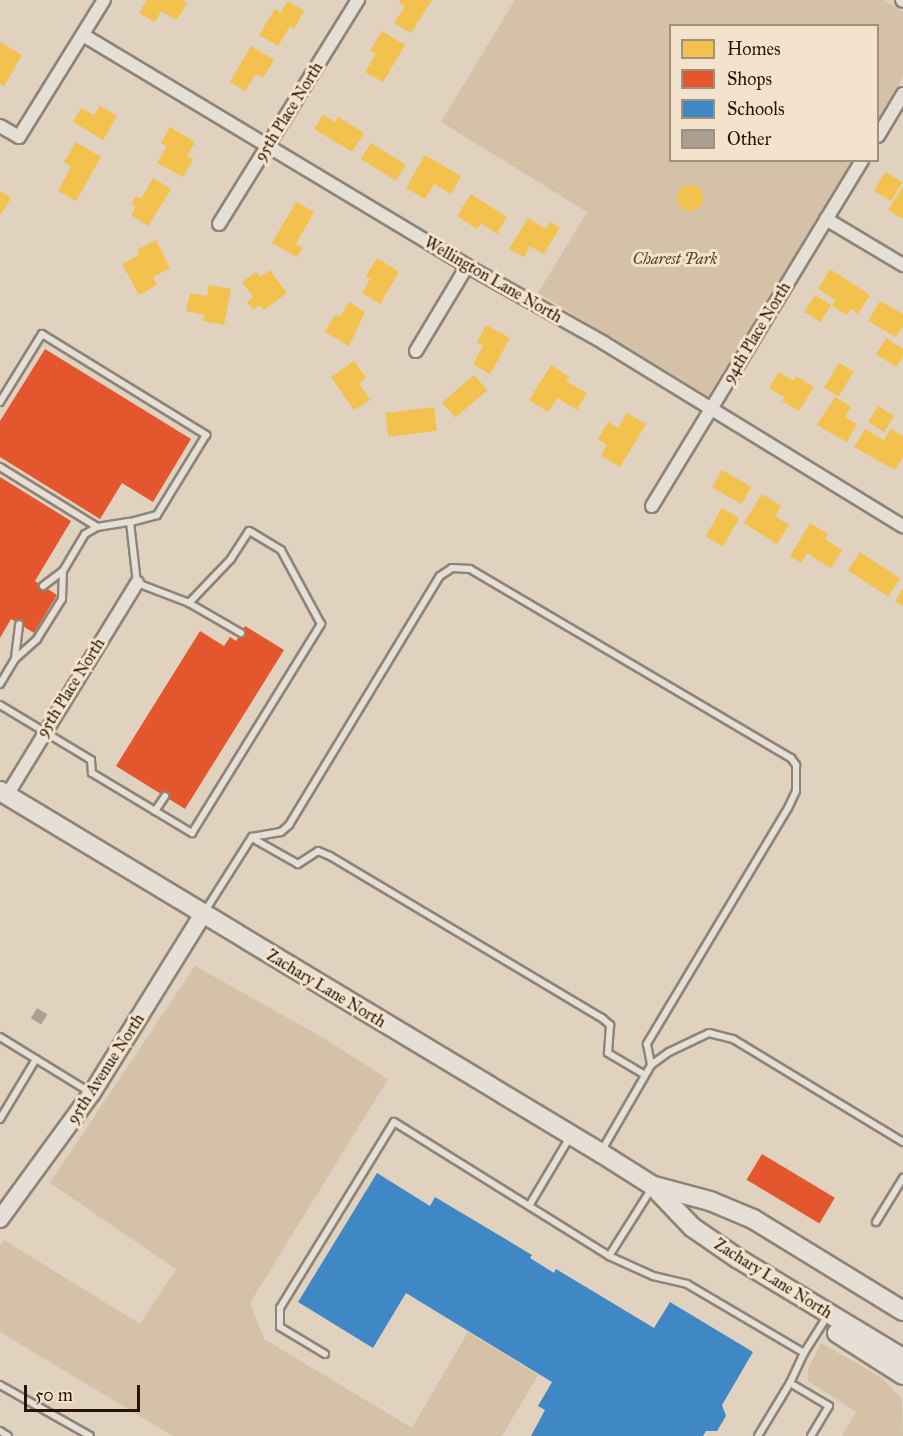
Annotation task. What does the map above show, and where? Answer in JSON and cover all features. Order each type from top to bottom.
[{"type":"main road","name":"Zachary Lane North","points":[[3,793],[653,1186],[692,1227],[784,1288],[804,1314],[825,1319],[903,1358]]},
{"type":"main road","name":"Zachary Lane North","points":[[653,1186],[710,1201],[753,1220],[903,1311]]},
{"type":"main road","points":[[825,1319],[903,1375]]},
{"type":"street","points":[[0,126],[19,137],[104,0]]},
{"type":"street","name":"95th Place North","points":[[219,224],[358,0]]},
{"type":"street","name":"Wellington Lane North","points":[[83,35],[467,267],[567,322],[903,526]]},
{"type":"street","points":[[879,134],[903,94]]},
{"type":"street","name":"94th Place North","points":[[652,506],[861,162]]},
{"type":"street","points":[[826,219],[903,266]]},
{"type":"street","points":[[416,351],[467,267]]},
{"type":"street","name":"95th Place North","points":[[3,793],[137,583]]},
{"type":"street","name":"95th Avenue North","points":[[0,1219],[92,1093],[203,914]]},
{"type":"lane","points":[[0,402],[42,334],[206,435],[157,515],[97,527],[86,534],[63,571],[43,586]]},
{"type":"lane","points":[[0,467],[97,527]]},
{"type":"lane","points":[[130,522],[137,583],[189,603],[241,633]]},
{"type":"lane","points":[[0,705],[91,760],[92,773],[192,833],[321,624],[281,550],[249,531],[231,559],[189,603]]},
{"type":"lane","points":[[203,914],[252,837],[281,832],[289,825],[440,576],[452,568],[470,569],[791,758],[796,765],[796,791],[788,808],[647,1044],[651,1065]]},
{"type":"lane","points":[[0,684],[15,659],[37,639],[62,599],[63,571]]},
{"type":"lane","points":[[15,659],[19,624]]},
{"type":"lane","points":[[155,811],[165,796]]},
{"type":"lane","points":[[252,837],[298,864],[318,851],[330,856],[602,1018],[610,1025],[608,1053],[645,1075]]},
{"type":"lane","points":[[600,1153],[651,1065],[669,1052],[709,1033],[733,1039],[903,1142]]},
{"type":"lane","points":[[0,1037],[92,1093]]},
{"type":"lane","points":[[0,1119],[36,1059]]},
{"type":"lane","points":[[325,1354],[280,1328],[280,1308],[394,1122],[609,1256],[653,1276],[687,1284],[804,1353]]},
{"type":"lane","points":[[529,1206],[571,1136]]},
{"type":"lane","points":[[876,1222],[903,1178]]},
{"type":"lane","points":[[609,1256],[653,1186]]},
{"type":"lane","points":[[758,1436],[825,1319]]},
{"type":"lane","points":[[790,1383],[829,1406],[811,1436]]},
{"type":"lane","points":[[0,1385],[90,1436]]},
{"type":"lane","points":[[0,1431],[8,1436]]},
{"type":"green space","name":"Charest Park","points":[[515,0],[884,0],[903,12],[903,77],[879,116],[879,24],[669,24],[669,162],[851,162],[708,396],[538,293],[587,212],[441,122]]},
{"type":"green space","points":[[195,966],[320,1036],[388,1079],[250,1303],[264,1339],[412,1428],[468,1332],[538,1375],[502,1436],[173,1436],[0,1332],[0,1245],[4,1240],[140,1324],[176,1269],[50,1183]]},
{"type":"green space","points":[[821,1343],[882,1378],[902,1399],[903,1436],[842,1436],[856,1412],[808,1381],[808,1369]]},
{"type":"building: Homes","points":[[147,0],[182,0],[187,3],[177,20],[161,11],[155,22],[139,13]]},
{"type":"building: Homes","points":[[401,0],[432,0],[411,33],[394,23],[405,6],[399,3]]},
{"type":"building: Homes","points":[[288,1],[304,11],[294,29],[290,26],[278,46],[259,35],[275,9],[280,13]]},
{"type":"building: Homes","points":[[382,31],[405,45],[383,82],[365,72],[376,54],[370,51]]},
{"type":"building: Homes","points":[[0,42],[22,55],[4,86],[0,84]]},
{"type":"building: Homes","points":[[251,46],[274,60],[263,78],[256,74],[245,91],[230,82]]},
{"type":"building: Homes","points":[[100,106],[117,116],[103,140],[73,122],[81,108],[94,115]]},
{"type":"building: Homes","points":[[323,115],[335,122],[338,117],[364,133],[352,152],[314,129]]},
{"type":"building: Homes","points":[[170,127],[195,142],[187,156],[193,159],[183,177],[157,163],[167,146],[161,143]]},
{"type":"building: Homes","points":[[76,142],[101,157],[76,201],[58,191],[71,167],[64,162]]},
{"type":"building: Homes","points":[[371,143],[406,165],[396,181],[361,159]]},
{"type":"building: Homes","points":[[425,155],[461,176],[451,194],[434,184],[425,199],[406,188]]},
{"type":"building: Homes","points":[[885,172],[902,182],[891,201],[874,191]]},
{"type":"building: Homes","points":[[153,178],[171,189],[148,226],[131,215],[136,207],[131,203],[136,196],[141,199]]},
{"type":"building: Homes","points":[[690,185],[699,189],[703,198],[699,207],[690,211],[681,207],[677,198],[681,189]]},
{"type":"building: Homes","points":[[903,187],[903,219],[888,210]]},
{"type":"building: Homes","points":[[0,191],[11,198],[0,216]]},
{"type":"building: Homes","points":[[471,194],[507,217],[497,234],[481,223],[477,229],[457,216]]},
{"type":"building: Homes","points":[[296,202],[314,212],[296,244],[303,248],[297,257],[272,243]]},
{"type":"building: Homes","points":[[528,218],[546,229],[550,222],[560,227],[544,254],[530,246],[524,257],[509,249]]},
{"type":"building: Homes","points":[[156,240],[170,268],[153,277],[157,285],[139,295],[122,264],[139,255],[137,250]]},
{"type":"building: Homes","points":[[377,258],[399,272],[380,304],[362,293],[370,279],[366,276]]},
{"type":"building: Homes","points":[[830,269],[870,295],[858,314],[851,309],[847,315],[832,306],[835,300],[818,289]]},
{"type":"building: Homes","points":[[270,270],[287,293],[264,310],[260,305],[253,310],[247,302],[253,297],[242,282],[256,272],[260,277]]},
{"type":"building: Homes","points":[[209,285],[231,289],[224,325],[203,321],[205,315],[186,311],[190,293],[207,296]]},
{"type":"building: Homes","points":[[815,295],[831,305],[821,322],[804,312]]},
{"type":"building: Homes","points":[[880,301],[903,314],[903,326],[896,337],[868,321]]},
{"type":"building: Homes","points":[[349,302],[365,312],[349,346],[325,332],[335,315],[340,317]]},
{"type":"building: Homes","points":[[486,325],[510,338],[490,374],[473,364],[483,346],[477,342]]},
{"type":"building: Homes","points":[[886,338],[903,349],[903,356],[896,367],[876,354]]},
{"type":"building: Homes","points":[[354,361],[366,378],[359,383],[370,400],[354,410],[331,377]]},
{"type":"building: Homes","points":[[839,363],[854,372],[839,397],[824,388]]},
{"type":"building: Homes","points":[[551,365],[569,377],[566,381],[587,393],[577,410],[557,398],[548,412],[529,400]]},
{"type":"building: Homes","points":[[779,372],[794,381],[796,376],[814,387],[799,411],[782,401],[784,397],[769,388]]},
{"type":"building: Homes","points":[[474,375],[487,390],[455,418],[442,403]]},
{"type":"building: Homes","points":[[835,397],[851,406],[845,417],[857,424],[847,442],[817,425]]},
{"type":"building: Homes","points":[[878,406],[894,416],[884,432],[868,422]]},
{"type":"building: Homes","points":[[434,407],[437,431],[388,437],[385,413]]},
{"type":"building: Homes","points":[[627,413],[646,424],[620,467],[601,456],[607,445],[598,439],[608,422],[618,428]]},
{"type":"building: Homes","points":[[865,429],[884,440],[891,429],[903,436],[903,457],[895,470],[854,447]]},
{"type":"building: Homes","points":[[722,470],[751,487],[741,504],[712,487]]},
{"type":"building: Homes","points":[[762,494],[781,506],[775,516],[789,525],[777,544],[744,523]]},
{"type":"building: Homes","points":[[722,508],[739,518],[723,547],[706,537]]},
{"type":"building: Homes","points":[[810,523],[828,534],[825,539],[842,550],[831,568],[807,553],[801,563],[790,556]]},
{"type":"building: Homes","points":[[860,552],[900,578],[888,597],[848,570]]},
{"type":"building: Homes","points":[[903,588],[903,606],[895,601]]},
{"type":"building: Shops","points":[[45,349],[191,439],[153,502],[122,483],[100,519],[0,457],[0,421]]},
{"type":"building: Shops","points":[[0,477],[71,521],[35,581],[57,595],[34,633],[11,619],[0,638]]},
{"type":"building: Shops","points":[[245,626],[284,650],[185,809],[116,766],[200,631],[224,646],[230,637],[236,641]]},
{"type":"building: Shops","points":[[762,1154],[835,1198],[819,1223],[747,1180]]},
{"type":"building: Schools","points":[[377,1173],[430,1206],[435,1197],[532,1255],[530,1258],[554,1273],[556,1269],[654,1328],[670,1302],[753,1352],[722,1405],[726,1416],[717,1431],[706,1431],[703,1436],[531,1436],[545,1410],[538,1406],[552,1382],[406,1293],[373,1348],[298,1302]]},
{"type":"building: Other","points":[[37,1008],[47,1014],[41,1024],[31,1018]]}]
